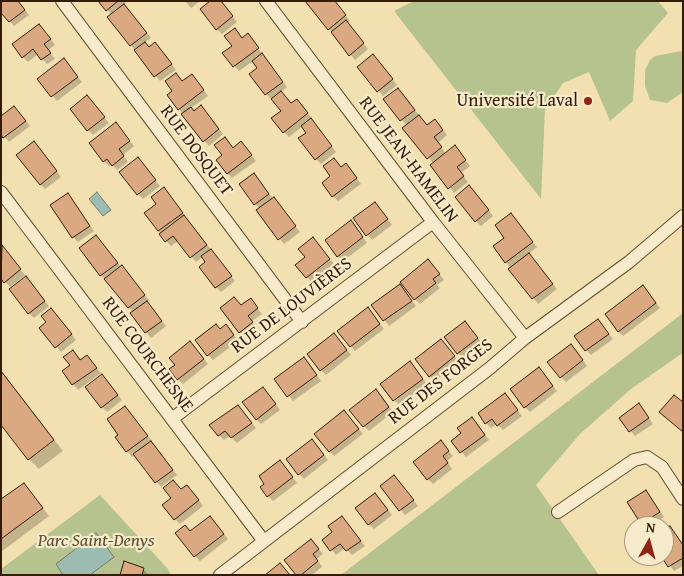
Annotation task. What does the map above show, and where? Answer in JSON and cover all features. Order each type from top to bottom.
[{"type":"street","name":"RUE DOSQUET","points":[[62,1],[302,322]]},
{"type":"street","name":"RUE JEAN-HAMELIN","points":[[266,1],[433,222],[525,338]]},
{"type":"street","name":"RUE COURCHESNE","points":[[1,192],[263,540]]},
{"type":"street","name":"RUE DES FORGES","points":[[220,575],[263,540],[490,368],[525,338],[629,262],[683,216]]},
{"type":"street","name":"RUE DE LOUVIÈRES","points":[[173,418],[433,222]]},
{"type":"street","points":[[558,512],[634,460],[647,458],[662,467],[683,499]]},
{"type":"green space","points":[[414,1],[658,1],[668,13],[636,50],[633,101],[610,121],[589,72],[563,83],[545,110],[541,199],[394,11]]},
{"type":"green space","points":[[681,51],[683,53],[683,92],[667,103],[650,100],[645,86],[645,70],[650,60],[655,56]]},
{"type":"green space","points":[[683,313],[683,355],[681,354],[631,389],[581,433],[536,485],[599,575],[341,575]]},
{"type":"green space","name":"Parc Saint-Denys","points":[[100,495],[168,569],[171,575],[1,575],[1,569]]},
{"type":"water","points":[[97,192],[111,210],[103,216],[89,199]]},
{"type":"water","points":[[96,533],[114,557],[90,575],[63,575],[56,564]]},
{"type":"building","points":[[1,1],[18,1],[25,10],[9,22],[1,13]]},
{"type":"building","points":[[98,1],[118,1],[106,11]]},
{"type":"building","points":[[210,1],[221,1],[233,16],[216,30],[200,9]]},
{"type":"building","points":[[305,1],[335,1],[346,15],[328,30]]},
{"type":"building","points":[[124,4],[147,33],[130,46],[107,17]]},
{"type":"building","points":[[346,20],[364,43],[349,56],[331,32]]},
{"type":"building","points":[[39,24],[51,39],[44,44],[51,53],[41,60],[33,49],[22,58],[12,44]]},
{"type":"building","points":[[235,28],[242,38],[248,33],[259,48],[233,67],[222,53],[232,46],[224,36]]},
{"type":"building","points":[[145,42],[149,47],[155,42],[172,64],[154,77],[134,50]]},
{"type":"building","points":[[262,53],[283,82],[265,95],[249,74],[257,68],[252,61]]},
{"type":"building","points":[[373,54],[393,79],[377,92],[357,67]]},
{"type":"building","points":[[64,58],[78,77],[51,97],[37,79]]},
{"type":"building","points":[[176,73],[182,81],[192,74],[204,90],[178,110],[167,95],[172,91],[165,81]]},
{"type":"building","points":[[398,88],[415,110],[400,121],[383,99]]},
{"type":"building","points":[[281,91],[291,103],[297,99],[308,113],[283,133],[271,118],[281,111],[271,99]]},
{"type":"building","points":[[87,95],[105,117],[87,131],[70,109]]},
{"type":"building","points":[[201,105],[219,129],[203,142],[181,114],[191,107],[194,111]]},
{"type":"building","points":[[14,106],[26,121],[3,138],[1,135],[1,116]]},
{"type":"building","points":[[419,115],[427,125],[435,119],[443,130],[434,137],[442,147],[427,159],[402,128]]},
{"type":"building","points":[[311,118],[332,146],[315,160],[298,138],[306,133],[301,126]]},
{"type":"building","points":[[116,122],[130,141],[119,149],[124,156],[112,166],[107,159],[103,162],[89,143]]},
{"type":"building","points":[[225,137],[233,148],[241,141],[252,155],[227,174],[216,160],[222,155],[214,145]]},
{"type":"building","points":[[34,141],[57,171],[40,185],[16,155]]},
{"type":"building","points":[[455,145],[466,160],[457,167],[464,176],[448,189],[430,165]]},
{"type":"building","points":[[138,157],[156,180],[137,195],[119,172]]},
{"type":"building","points":[[334,158],[341,167],[346,163],[357,178],[332,197],[322,183],[330,176],[323,166]]},
{"type":"building","points":[[254,173],[269,194],[254,205],[239,184]]},
{"type":"building","points":[[469,185],[489,210],[475,222],[455,197]]},
{"type":"building","points":[[164,187],[183,213],[158,231],[144,213],[156,204],[151,197]]},
{"type":"building","points":[[68,193],[90,226],[72,238],[50,205]]},
{"type":"building","points":[[274,197],[296,226],[278,240],[256,210]]},
{"type":"building","points":[[375,202],[388,219],[366,236],[353,218]]},
{"type":"building","points":[[511,213],[533,242],[505,263],[493,246],[504,238],[495,225]]},
{"type":"building","points":[[184,215],[207,245],[190,258],[173,236],[165,242],[159,234]]},
{"type":"building","points":[[351,220],[363,237],[337,257],[325,240]]},
{"type":"building","points":[[96,235],[118,263],[100,276],[79,248]]},
{"type":"building","points":[[313,237],[330,259],[306,278],[295,265],[305,257],[298,249]]},
{"type":"building","points":[[2,245],[21,269],[4,283],[1,279]]},
{"type":"building","points":[[211,249],[232,276],[215,288],[199,267],[205,262],[201,256]]},
{"type":"building","points":[[529,253],[553,284],[532,299],[508,269]]},
{"type":"building","points":[[428,259],[440,274],[433,279],[436,283],[414,300],[400,282]]},
{"type":"building","points":[[122,265],[145,295],[128,308],[104,279]]},
{"type":"building","points":[[26,276],[45,301],[28,314],[9,289]]},
{"type":"building","points":[[400,284],[412,301],[383,321],[371,305]]},
{"type":"building","points":[[643,285],[656,303],[618,332],[605,314]]},
{"type":"building","points":[[234,297],[241,305],[251,298],[258,308],[248,316],[253,322],[239,333],[220,308]]},
{"type":"building","points":[[147,301],[162,321],[145,333],[130,313]]},
{"type":"building","points":[[368,307],[380,324],[350,347],[337,331]]},
{"type":"building","points":[[51,308],[72,334],[55,348],[39,328],[46,322],[41,316]]},
{"type":"building","points":[[598,319],[609,334],[585,351],[574,336]]},
{"type":"building","points":[[465,321],[478,338],[457,354],[444,337]]},
{"type":"building","points":[[216,324],[220,329],[226,324],[234,335],[207,356],[195,340]]},
{"type":"building","points":[[334,333],[347,350],[320,371],[307,354]]},
{"type":"building","points":[[441,339],[455,356],[429,377],[415,359]]},
{"type":"building","points":[[190,341],[204,359],[177,380],[169,369],[175,365],[169,358]]},
{"type":"building","points":[[571,344],[583,360],[560,378],[547,362]]},
{"type":"building","points":[[73,350],[80,360],[87,355],[97,368],[72,385],[62,371],[70,365],[63,357]]},
{"type":"building","points":[[304,357],[317,375],[287,397],[274,379]]},
{"type":"building","points":[[410,361],[423,379],[393,401],[380,384]]},
{"type":"building","points":[[539,367],[553,386],[524,408],[510,389]]},
{"type":"building","points":[[1,371],[54,440],[28,460],[1,425]]},
{"type":"building","points":[[102,374],[118,395],[101,408],[85,387]]},
{"type":"building","points":[[263,387],[276,404],[256,420],[242,402]]},
{"type":"building","points":[[376,389],[389,407],[363,427],[349,410]]},
{"type":"building","points":[[505,393],[518,410],[497,426],[492,419],[485,424],[478,413]]},
{"type":"building","points":[[674,395],[683,402],[683,432],[659,412]]},
{"type":"building","points":[[639,403],[649,418],[629,432],[619,418]]},
{"type":"building","points":[[238,405],[252,423],[231,438],[225,431],[218,436],[209,425]]},
{"type":"building","points":[[125,406],[148,436],[126,452],[115,437],[118,435],[107,419]]},
{"type":"building","points":[[344,410],[359,429],[329,452],[314,434]]},
{"type":"building","points":[[472,417],[485,435],[460,453],[451,441],[461,433],[457,428]]},
{"type":"building","points":[[312,439],[324,455],[298,475],[286,459]]},
{"type":"building","points":[[441,440],[449,451],[443,456],[448,463],[427,480],[413,462]]},
{"type":"building","points":[[151,441],[173,470],[155,483],[133,454]]},
{"type":"building","points":[[280,460],[293,477],[267,497],[260,487],[264,484],[259,476]]},
{"type":"building","points":[[394,475],[414,500],[399,511],[380,486]]},
{"type":"building","points":[[173,480],[181,489],[187,485],[199,500],[174,520],[162,505],[171,498],[163,488]]},
{"type":"building","points":[[24,483],[43,508],[1,539],[1,499]]},
{"type":"building","points":[[646,490],[660,512],[654,516],[636,516],[627,502]]},
{"type":"building","points":[[375,493],[388,510],[368,525],[355,508]]},
{"type":"building","points":[[210,516],[224,534],[194,557],[175,533],[185,525],[190,531]]},
{"type":"building","points":[[342,516],[361,541],[346,551],[340,544],[330,551],[322,540],[332,532],[328,526]]},
{"type":"building","points":[[674,532],[683,545],[683,558],[674,563]]},
{"type":"building","points":[[311,539],[319,549],[313,554],[318,561],[301,575],[296,575],[284,560]]},
{"type":"building","points":[[124,561],[144,568],[142,575],[120,575]]},
{"type":"building","points":[[280,563],[290,575],[265,575]]},
{"type":"place","name":"Université Laval","points":[[588,101]]}]
